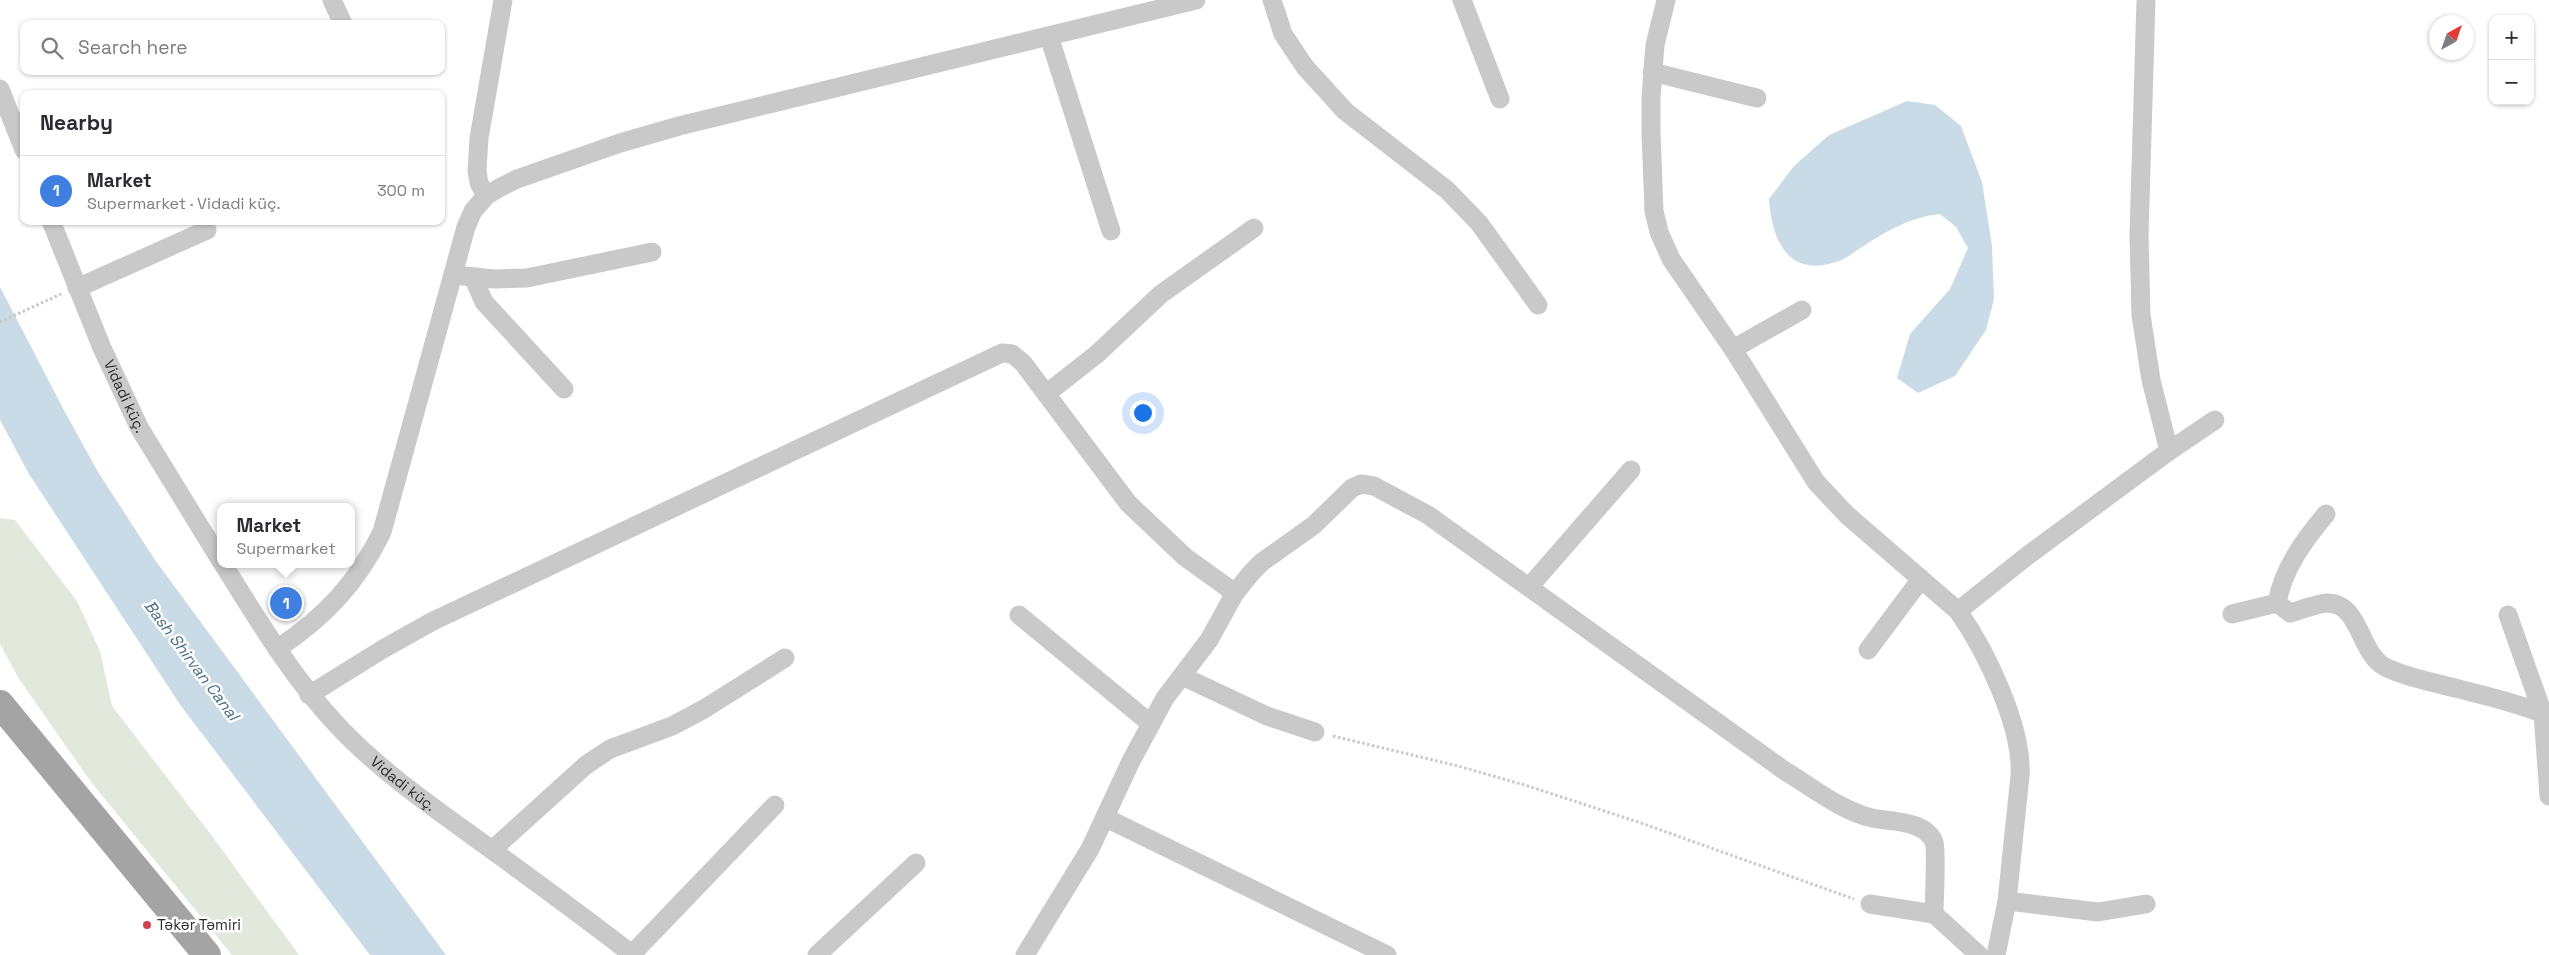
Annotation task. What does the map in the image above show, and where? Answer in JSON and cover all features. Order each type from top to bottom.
[{"type":"main road","points":[[0,704],[207,955]]},
{"type":"street","points":[[332,0],[341,20]]},
{"type":"street","points":[[486,196],[479,183],[477,171],[479,138],[503,0]]},
{"type":"street","points":[[277,650],[309,628],[329,609],[368,561],[382,532],[466,227],[473,211],[486,196],[517,179],[539,170],[679,126],[1196,0]]},
{"type":"street","points":[[1272,0],[1283,34],[1305,67],[1345,111],[1447,190],[1479,223],[1538,304]]},
{"type":"street","points":[[1462,0],[1500,99]]},
{"type":"street","points":[[1666,0],[1655,45],[1651,97],[1654,211],[1659,232],[1671,259],[1733,350],[1826,494],[1958,611],[1971,630],[1990,667],[2017,738],[2021,762],[2020,776],[2006,902],[1996,955]]},
{"type":"street","points":[[2146,0],[2139,235],[2141,315],[2151,380],[2169,451]]},
{"type":"street","points":[[1049,36],[1111,231]]},
{"type":"street","points":[[1652,72],[1757,98]]},
{"type":"street","points":[[0,89],[20,140]]},
{"type":"street","name":"Vidadi küç.","points":[[53,225],[102,348],[140,429],[217,554]]},
{"type":"street","points":[[1046,394],[1097,354],[1161,294],[1254,228]]},
{"type":"street","points":[[77,288],[207,230]]},
{"type":"street","points":[[454,275],[494,280],[527,278],[652,252]]},
{"type":"street","points":[[473,277],[484,302],[564,389]]},
{"type":"street","points":[[1733,350],[1802,310]]},
{"type":"street","points":[[309,695],[383,649],[434,621],[1002,353],[1012,354],[1023,363],[1128,503],[1185,557],[1235,592]]},
{"type":"street","points":[[1958,611],[2042,544],[2169,451],[2215,420]]},
{"type":"street","points":[[1530,586],[1631,470]]},
{"type":"street","points":[[1025,955],[1085,857],[1106,818],[1131,761],[1165,698],[1209,640],[1235,592],[1262,562],[1314,525],[1352,488],[1361,484],[1374,486],[1406,502],[1530,586],[1786,771],[1845,808],[1870,817],[1912,824],[1925,831],[1934,842],[1934,914]]},
{"type":"street","points":[[2277,603],[2280,584],[2301,546],[2326,514]]},
{"type":"street","name":"Vidadi küç.","points":[[226,568],[277,650],[309,695],[338,726],[377,763],[418,796],[632,955]]},
{"type":"street","points":[[1868,650],[1921,579]]},
{"type":"street","points":[[2232,614],[2277,603]]},
{"type":"street","points":[[2277,603],[2290,613],[2325,603],[2341,606],[2353,618],[2369,652],[2383,666],[2400,674],[2546,715]]},
{"type":"street","points":[[1019,615],[1151,724]]},
{"type":"street","points":[[2508,615],[2546,715],[2549,796]]},
{"type":"street","points":[[492,850],[586,765],[610,749],[672,726],[704,709],[785,658]]},
{"type":"street","points":[[1182,676],[1267,716],[1315,732]]},
{"type":"street","points":[[632,955],[776,805]]},
{"type":"street","points":[[1106,818],[1387,955]]},
{"type":"street","points":[[817,955],[916,863]]},
{"type":"street","points":[[2006,902],[2098,912],[2146,904]]},
{"type":"street","points":[[1870,904],[1934,914],[1979,955]]},
{"type":"path","points":[[0,322],[77,288]]},
{"type":"path","points":[[1315,732],[1458,766],[1528,786],[1640,823],[1831,892],[1870,904]]},
{"type":"shaded area","points":[[0,518],[15,520],[77,601],[100,651],[112,706],[212,836],[299,955],[232,955],[91,782],[19,679],[0,644]]},
{"type":"water","points":[[1907,101],[1935,105],[1961,126],[1982,182],[1992,246],[1994,299],[1986,330],[1955,376],[1918,393],[1897,378],[1910,334],[1950,289],[1968,248],[1956,227],[1940,214],[1918,218],[1890,230],[1839,261],[1822,265],[1807,265],[1796,261],[1786,253],[1779,242],[1774,229],[1769,199],[1794,166],[1829,135]]},
{"type":"water","name":"Bash Shirvan Canal","points":[[0,287],[98,472],[155,560],[446,955],[370,955],[181,706],[29,474],[0,420]]},
{"type":"place","name":"Market","points":[[286,603]]},
{"type":"place","name":"Təkər Təmiri","points":[[147,925]]}]
